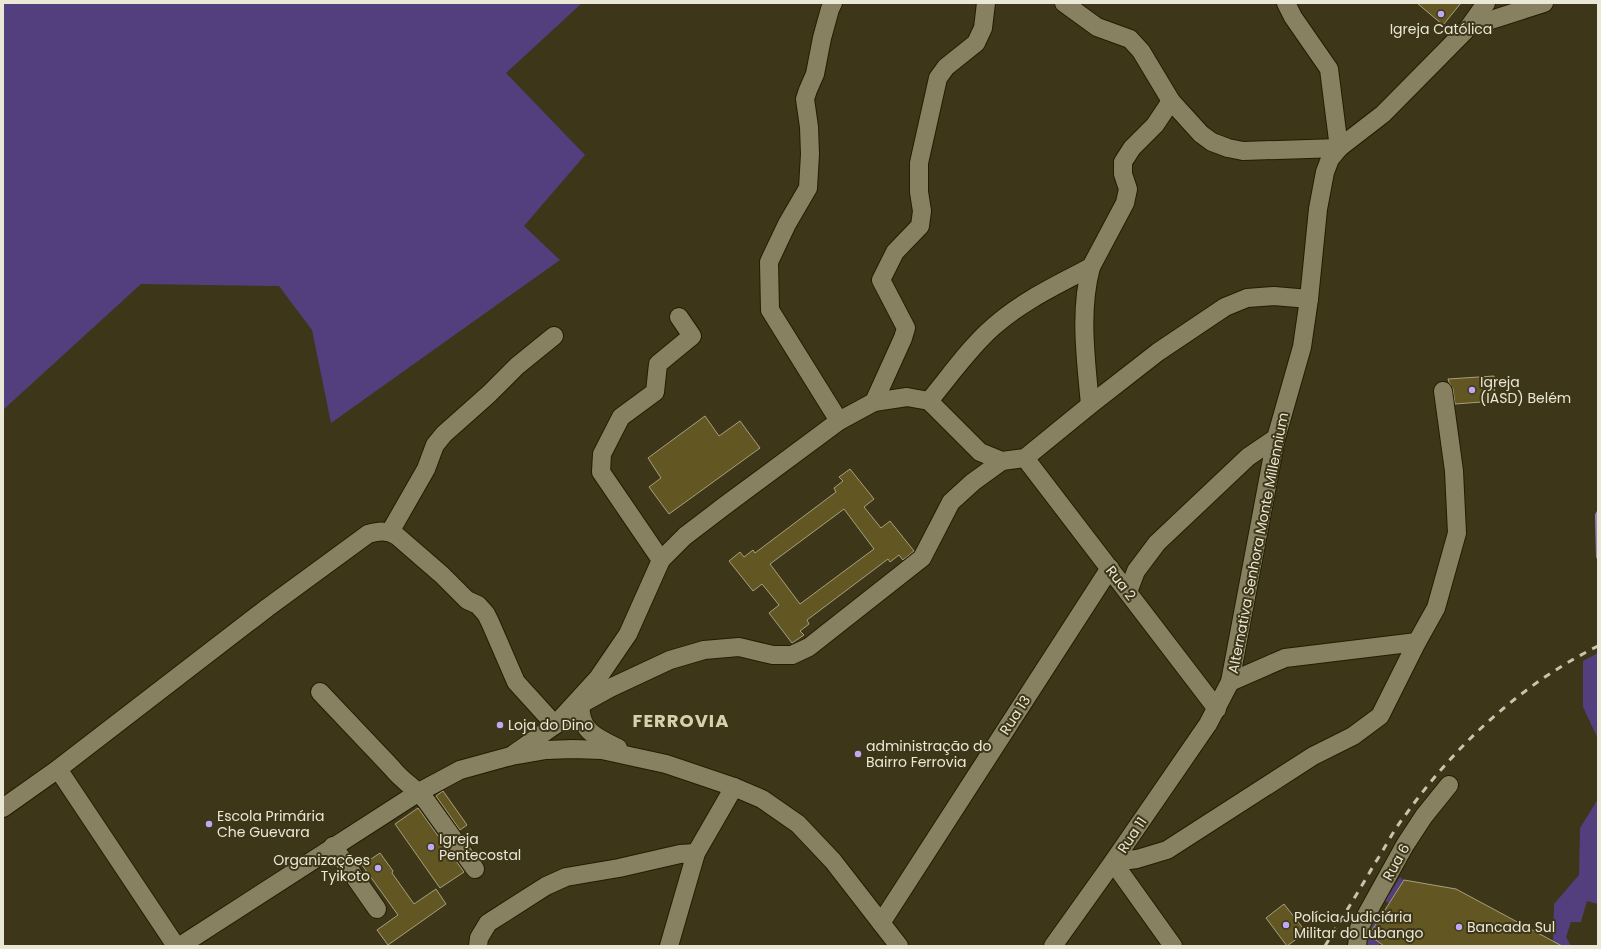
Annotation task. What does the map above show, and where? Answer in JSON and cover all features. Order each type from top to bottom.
[{"type":"street","points":[[833,3],[822,38],[815,74],[806,99],[810,154],[808,188],[786,224],[769,262],[770,310],[839,421]]},
{"type":"street","points":[[874,402],[903,338],[906,328],[881,280],[895,252],[920,226],[922,211],[919,192],[919,163],[938,78],[946,66],[976,43],[983,28],[986,3]]},
{"type":"street","points":[[1064,3],[1097,27],[1130,40],[1141,51],[1171,101],[1201,134],[1212,142],[1242,151],[1339,148],[1329,69],[1293,17],[1286,3]]},
{"type":"street","name":"Alternativa Senhora Monte Millennium","points":[[1213,716],[1230,682],[1276,438],[1302,347],[1309,300],[1318,209],[1330,159],[1339,148],[1383,114],[1469,26],[1486,3]]},
{"type":"street","points":[[1469,26],[1544,3]]},
{"type":"street","points":[[1090,405],[1084,322],[1091,267],[1125,203],[1128,189],[1123,174],[1123,162],[1132,148],[1156,125],[1171,101]]},
{"type":"street","points":[[929,401],[993,326],[1023,303],[1091,267]]},
{"type":"street","points":[[511,756],[582,704],[610,688],[670,660],[704,650],[739,647],[774,655],[792,655],[809,647],[922,558],[951,502],[973,482],[1002,461],[1025,458],[1158,352],[1225,306],[1247,298],[1274,296],[1309,300]]},
{"type":"street","points":[[661,560],[601,472],[602,454],[621,417],[655,392],[658,364],[692,336],[679,317]]},
{"type":"street","points":[[390,532],[426,469],[436,445],[444,434],[489,394],[517,366],[554,336]]},
{"type":"street","points":[[1173,946],[1113,862],[1137,859],[1167,850],[1313,756],[1353,736],[1380,716],[1417,642],[1436,608],[1457,533],[1454,471],[1443,391]]},
{"type":"street","points":[[554,725],[598,678],[628,634],[661,560],[685,536],[722,507],[839,421],[874,402],[908,397],[929,401],[980,452],[1002,461]]},
{"type":"street","points":[[1128,592],[1136,571],[1157,543],[1248,457],[1276,438]]},
{"type":"street","name":"Rua 2","points":[[1025,458],[1128,592],[1213,716]]},
{"type":"street","points":[[3,808],[58,769],[261,613],[368,534],[378,531],[390,532],[397,536],[442,575],[467,600],[478,604],[486,614],[516,682],[554,725]]},
{"type":"street","name":"Rua 13","points":[[881,923],[1110,568]]},
{"type":"street","points":[[1230,682],[1285,658],[1417,642]]},
{"type":"street","points":[[320,692],[400,778],[419,792],[428,802],[475,869]]},
{"type":"street","points":[[582,704],[580,715],[589,731],[597,738],[631,755]]},
{"type":"street","name":"Rua 11","points":[[1053,946],[1113,862],[1213,716]]},
{"type":"street","points":[[180,946],[333,846],[419,792],[460,770],[511,756],[546,750],[573,749],[602,750],[631,755],[666,764],[734,787],[762,799],[798,824],[833,861],[899,946]]},
{"type":"street","points":[[58,769],[176,946]]},
{"type":"street","name":"Rua 6","points":[[1357,946],[1359,928],[1405,845],[1424,816],[1449,785]]},
{"type":"street","points":[[669,946],[696,853],[734,787]]},
{"type":"street","points":[[333,846],[377,909]]},
{"type":"street","points":[[478,946],[479,938],[488,923],[546,886],[566,877],[619,868],[680,854],[696,853]]},
{"type":"shaded area","points":[[3,3],[582,3],[506,73],[585,155],[524,226],[560,260],[331,423],[312,330],[279,286],[141,284],[3,410]]},
{"type":"shaded area","points":[[1598,653],[1598,739],[1583,707],[1583,661]]},
{"type":"shaded area","points":[[1598,799],[1598,904],[1587,901],[1581,922],[1571,922],[1566,937],[1571,946],[1556,946],[1553,941],[1554,904],[1579,875],[1580,828]]},
{"type":"shaded area","points":[[1400,877],[1404,880],[1389,903],[1385,901]]},
{"type":"shaded area","points":[[1379,911],[1383,913],[1369,935],[1380,943],[1378,946],[1363,946],[1365,933]]},
{"type":"building","name":"Igreja Católica","points":[[1417,3],[1461,3],[1443,25]]},
{"type":"building","name":"Igreja (IASD) Belém","points":[[1494,376],[1495,401],[1455,404],[1453,389],[1448,379]]},
{"type":"building","points":[[705,416],[719,436],[740,421],[760,448],[669,514],[649,487],[661,478],[648,458]]},
{"type":"building","points":[[850,469],[874,499],[864,507],[881,528],[890,521],[914,551],[903,560],[899,555],[890,562],[888,559],[807,620],[809,624],[800,631],[804,635],[792,643],[769,613],[779,605],[762,584],[753,591],[729,561],[740,552],[744,557],[753,550],[755,553],[836,492],[834,488],[843,481],[839,477]],"holes":[[[844,509],[874,549],[800,604],[770,564]]]},
{"type":"building","points":[[443,791],[467,825],[460,830],[436,796]]},
{"type":"building","name":"Igreja Pentecostal","points":[[418,808],[464,872],[440,888],[395,824]]},
{"type":"building","points":[[380,853],[414,904],[436,889],[446,904],[388,945],[377,930],[398,915],[362,865]]},
{"type":"building","points":[[1404,880],[1456,889],[1562,946],[1384,946],[1369,935]]},
{"type":"building","name":"Polícia Judiciária Militar do Lubango","points":[[1284,904],[1306,932],[1287,946],[1266,918]]},
{"type":"waterway","points":[[1598,513],[1598,557]]},
{"type":"railway","points":[[1325,946],[1396,828],[1423,791],[1444,766],[1490,720],[1516,699],[1542,679],[1598,646]]},
{"type":"place","name":"Igreja Católica","points":[[1441,14]]},
{"type":"place","name":"Igreja (IASD) Belém","points":[[1472,390]]},
{"type":"place","name":"Loja do Dino","points":[[500,725]]},
{"type":"place","name":"administração do Bairro Ferrovia","points":[[858,754]]},
{"type":"place","name":"Escola Primária Che Guevara","points":[[209,824]]},
{"type":"place","name":"Igreja Pentecostal","points":[[431,847]]},
{"type":"place","name":"Organizações Tyikoto","points":[[378,868]]},
{"type":"place","name":"Polícia Judiciária Militar do Lubango","points":[[1286,925]]},
{"type":"place","name":"Bancada Sul","points":[[1459,927]]},
{"type":"district","name":"FERROVIA","points":[[681,721]]}]
